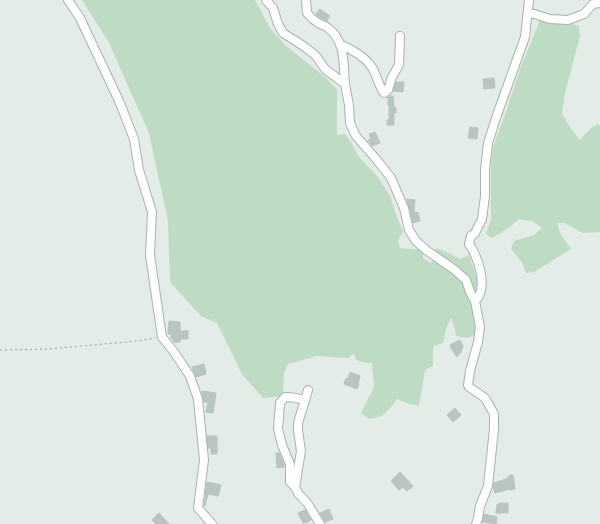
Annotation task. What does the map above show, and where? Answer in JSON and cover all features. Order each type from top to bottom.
[{"type":"street","points":[[68,0],[80,18],[120,102],[134,139],[139,170],[152,212],[150,255],[162,337],[190,376],[198,399],[204,460],[198,508],[212,524]]},
{"type":"street","points":[[266,0],[273,8],[278,24],[283,33],[316,56],[325,69],[345,84]]},
{"type":"street","points":[[306,0],[307,14],[317,23],[326,26],[332,31],[340,44],[343,54],[350,123],[356,136],[390,178],[404,208],[410,230],[416,241],[466,280],[475,301],[480,327],[468,385],[485,398],[494,414],[494,429],[488,486],[480,506],[476,524]]},
{"type":"street","points":[[475,301],[481,292],[482,282],[480,268],[469,241],[471,236],[475,234],[482,219],[488,143],[525,37],[529,0]]},
{"type":"street","points":[[528,12],[550,19],[568,20],[584,14],[593,4],[600,4]]},
{"type":"street","points":[[340,44],[362,56],[373,68],[384,93],[388,90],[392,77],[399,65],[400,36]]},
{"type":"street","points":[[295,487],[301,451],[298,423],[308,390]]},
{"type":"street","points":[[305,401],[285,397],[280,404],[278,429],[282,445],[290,464],[290,482],[308,504],[320,524]]},
{"type":"path","points":[[0,350],[63,348],[137,341],[162,337]]},
{"type":"green space","points":[[82,0],[255,0],[270,28],[285,45],[326,78],[337,89],[337,135],[345,134],[359,157],[377,176],[390,196],[403,231],[398,241],[400,248],[423,250],[423,258],[431,263],[436,248],[460,259],[469,255],[479,285],[475,321],[476,334],[467,338],[456,336],[451,318],[446,329],[443,343],[433,346],[433,366],[425,370],[419,406],[397,399],[382,416],[369,419],[361,413],[374,387],[372,363],[356,360],[354,353],[348,358],[317,356],[288,364],[284,373],[283,396],[263,398],[242,374],[217,323],[201,316],[170,282],[168,221],[149,133],[109,43]]},
{"type":"green space","points":[[540,20],[560,21],[579,26],[580,36],[565,93],[562,114],[580,140],[591,128],[598,124],[600,126],[600,232],[583,233],[564,223],[557,223],[560,233],[571,249],[534,272],[526,273],[522,262],[511,249],[514,241],[534,235],[542,228],[532,221],[519,219],[510,227],[492,238],[486,234],[491,219],[491,169],[493,147],[520,69]]},
{"type":"building","points":[[320,9],[330,16],[327,21],[316,14]]},
{"type":"building","points":[[494,78],[495,88],[484,89],[483,79]]},
{"type":"building","points":[[396,82],[404,82],[403,92],[393,91]]},
{"type":"building","points":[[389,96],[393,96],[394,108],[396,108],[396,113],[394,113],[394,125],[387,125],[387,120],[389,120]]},
{"type":"building","points":[[470,127],[478,128],[477,139],[468,138]]},
{"type":"building","points":[[375,132],[380,143],[372,146],[368,140],[371,139],[369,134]]},
{"type":"building","points":[[407,199],[415,200],[414,213],[418,212],[420,221],[413,223]]},
{"type":"building","points":[[169,321],[180,322],[180,331],[188,331],[188,339],[180,339],[180,342],[173,342],[174,339],[171,339],[171,334],[168,334]]},
{"type":"building","points":[[460,340],[463,346],[457,357],[450,345]]},
{"type":"building","points":[[204,364],[206,374],[196,377],[192,367]]},
{"type":"building","points":[[350,372],[360,376],[357,389],[344,384],[346,378],[348,379]]},
{"type":"building","points":[[202,391],[216,393],[213,413],[206,412],[208,402],[204,402]]},
{"type":"building","points":[[455,408],[461,415],[453,422],[447,415]]},
{"type":"building","points":[[207,436],[217,436],[217,454],[211,454],[211,448],[208,448]]},
{"type":"building","points":[[276,453],[279,453],[284,467],[277,468]]},
{"type":"building","points":[[400,472],[413,486],[407,491],[403,487],[399,490],[391,481]]},
{"type":"building","points":[[513,475],[515,489],[495,493],[493,487],[494,483],[509,478],[508,476]]},
{"type":"building","points":[[207,482],[221,485],[218,496],[208,494],[204,506]]},
{"type":"building","points":[[499,503],[508,503],[508,513],[496,513],[497,504],[499,505]]},
{"type":"building","points":[[329,509],[333,519],[325,522],[320,513]]},
{"type":"building","points":[[305,510],[311,520],[303,523],[298,513]]},
{"type":"building","points":[[159,513],[169,524],[156,524],[152,520]]},
{"type":"building","points":[[484,514],[497,517],[496,524],[482,522]]}]
